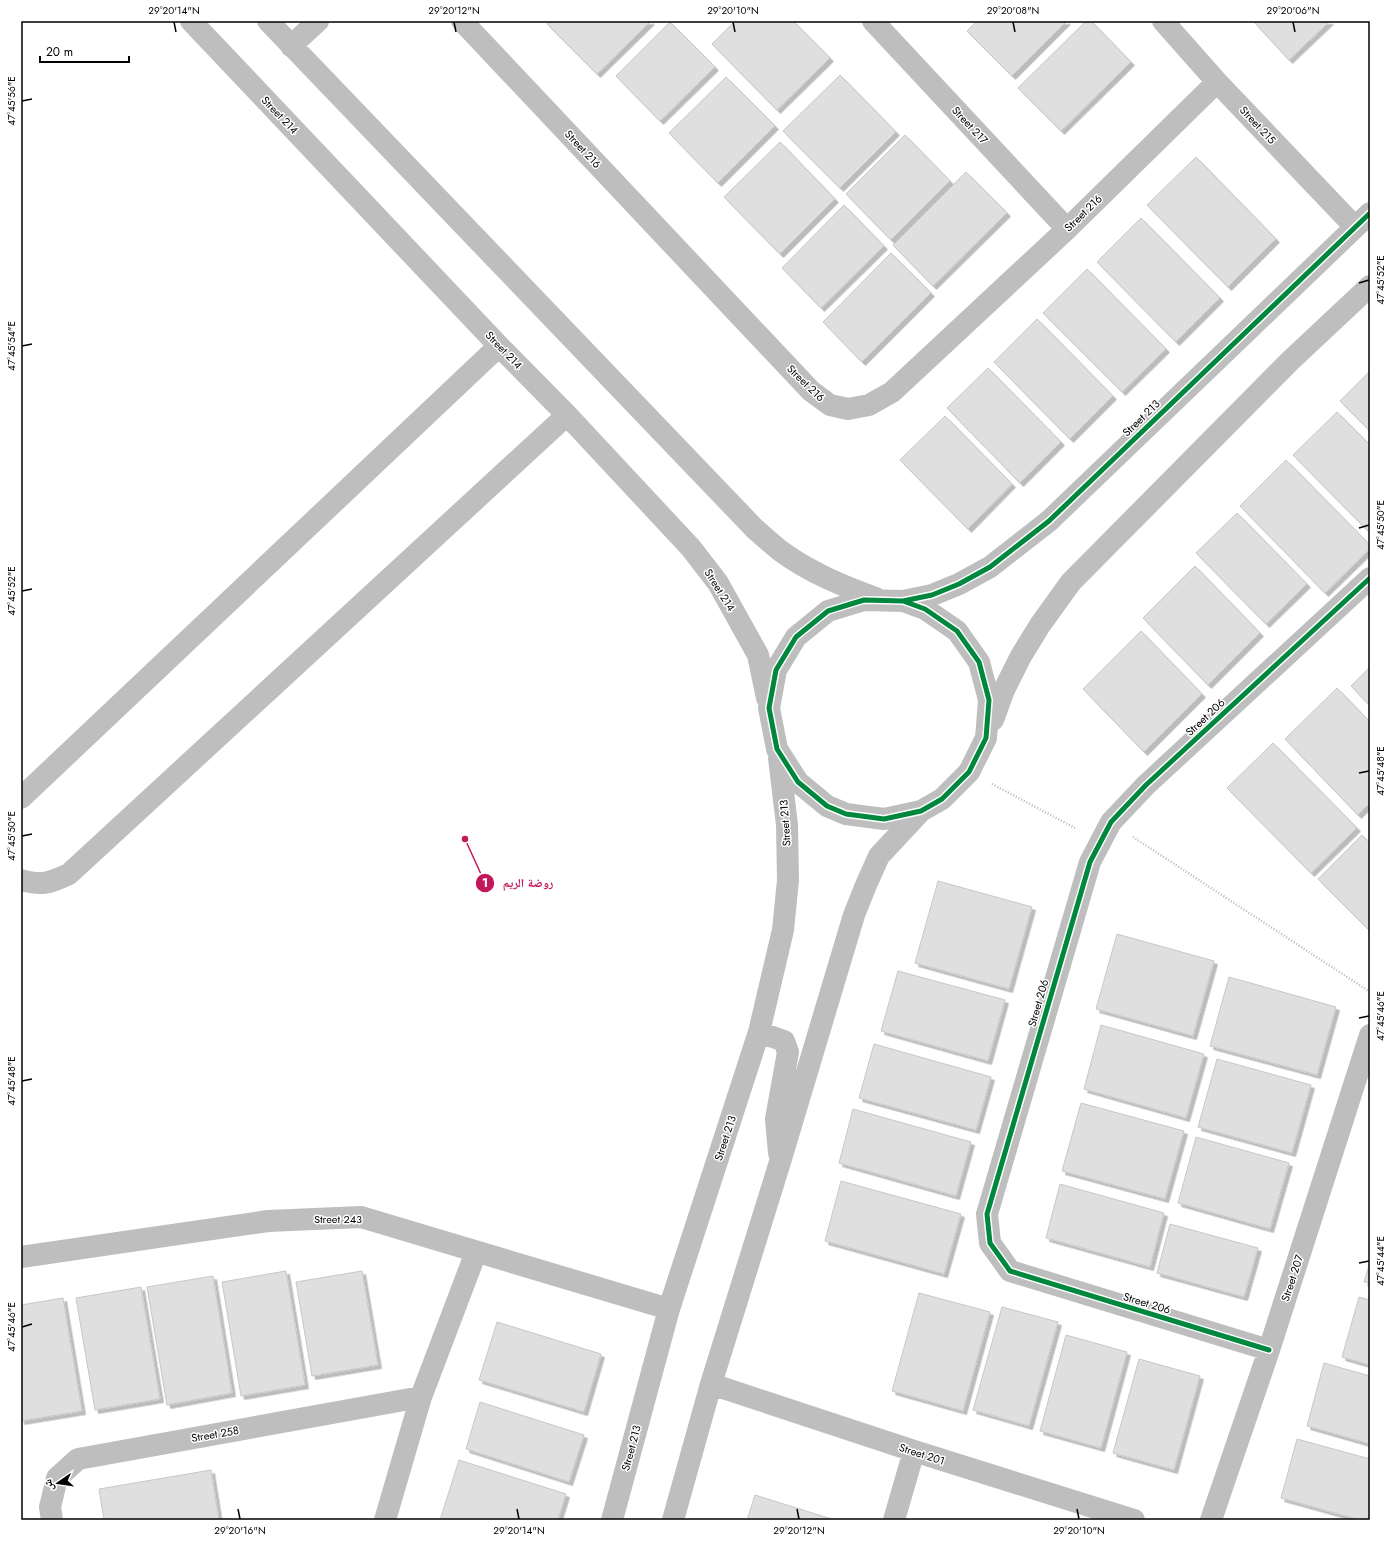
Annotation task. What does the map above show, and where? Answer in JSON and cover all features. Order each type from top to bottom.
[{"type":"street","name":"Street 214","points":[[191,21],[567,415],[691,548],[718,583],[758,655],[777,749]]},
{"type":"street","points":[[268,21],[754,528],[783,552],[818,574],[848,588],[925,609],[957,631],[979,662],[989,700],[986,738]]},
{"type":"street","points":[[291,46],[318,21]]},
{"type":"street","name":"Street 216","points":[[462,21],[811,391],[830,405],[848,409],[869,405],[892,392],[1068,229],[1217,82]]},
{"type":"street","name":"Street 217","points":[[873,21],[1068,229]]},
{"type":"street","name":"Street 215","points":[[1163,21],[1217,82],[1363,220]]},
{"type":"street","name":"Street 213","points":[[893,600],[932,595],[959,584],[990,567],[1016,548],[1049,521],[1363,220]]},
{"type":"street","points":[[673,1520],[711,1384],[854,916],[879,856],[922,811],[942,799],[970,772],[986,738],[1004,690],[1021,656],[1040,625],[1071,582],[1290,361],[1370,286]]},
{"type":"street","points":[[21,798],[500,346]]},
{"type":"street","points":[[21,880],[37,884],[52,882],[69,874],[567,415]]},
{"type":"street","name":"Street 206","points":[[1269,1350],[1010,1271],[990,1243],[987,1214],[1090,862],[1111,822],[1146,786],[1370,578]]},
{"type":"street","points":[[769,708],[776,670],[796,637],[828,611],[864,600],[893,600]]},
{"type":"street","points":[[777,749],[798,782],[827,806],[846,814],[884,819],[922,811]]},
{"type":"street","name":"Street 213","points":[[612,1520],[669,1309],[759,1032],[783,930],[788,880],[787,825],[777,749]]},
{"type":"street","points":[[759,1032],[784,1041],[788,1052],[776,1119],[780,1162]]},
{"type":"street","name":"Street 207","points":[[1211,1520],[1269,1350],[1370,1035]]},
{"type":"street","name":"Street 243","points":[[21,1257],[268,1221],[361,1217],[669,1309]]},
{"type":"street","points":[[385,1520],[421,1397],[476,1252]]},
{"type":"street","name":"Street 201","points":[[711,1384],[914,1451],[1134,1520]]},
{"type":"street","name":"Street 258","points":[[52,1520],[50,1507],[57,1478],[78,1459],[421,1397]]},
{"type":"street","points":[[894,1520],[914,1451]]},
{"type":"path","points":[[970,772],[1101,842]]},
{"type":"path","points":[[1111,822],[1370,992]]},
{"type":"building","points":[[549,21],[651,21],[597,74],[547,24]]},
{"type":"building","points":[[735,21],[793,21],[830,58],[777,110],[712,44]]},
{"type":"building","points":[[977,21],[1067,21],[1012,76],[967,31]]},
{"type":"building","points":[[1086,21],[1091,21],[1131,62],[1061,131],[1018,88]]},
{"type":"building","points":[[1253,21],[1330,21],[1289,60]]},
{"type":"building","points":[[670,22],[715,67],[660,121],[616,76]]},
{"type":"building","points":[[840,75],[896,132],[840,188],[783,131]]},
{"type":"building","points":[[726,77],[775,126],[718,183],[669,133]]},
{"type":"building","points":[[905,135],[950,181],[891,240],[846,194]]},
{"type":"building","points":[[780,142],[835,199],[780,254],[724,197]]},
{"type":"building","points":[[1196,157],[1276,239],[1228,287],[1147,205]]},
{"type":"building","points":[[966,172],[1007,213],[933,286],[893,245]]},
{"type":"building","points":[[844,205],[884,246],[821,308],[782,268]]},
{"type":"building","points":[[1141,218],[1220,298],[1176,342],[1097,262]]},
{"type":"building","points":[[891,253],[931,293],[862,362],[823,322]]},
{"type":"building","points":[[1087,269],[1166,349],[1122,392],[1043,313]]},
{"type":"building","points":[[1037,319],[1113,396],[1070,439],[994,362]]},
{"type":"building","points":[[988,368],[1061,442],[1020,483],[947,408]]},
{"type":"building","points":[[1370,371],[1370,431],[1340,401]]},
{"type":"building","points":[[1337,412],[1370,445],[1370,533],[1293,455]]},
{"type":"building","points":[[945,416],[1012,484],[968,529],[900,460]]},
{"type":"building","points":[[1286,460],[1370,545],[1370,549],[1325,593],[1240,506]]},
{"type":"building","points":[[1237,513],[1307,584],[1266,624],[1196,553]]},
{"type":"building","points":[[1195,566],[1260,633],[1208,685],[1143,618]]},
{"type":"building","points":[[1141,631],[1202,694],[1144,752],[1083,689]]},
{"type":"building","points":[[1370,667],[1370,706],[1351,686]]},
{"type":"building","points":[[1337,688],[1370,722],[1370,803],[1358,815],[1285,739]]},
{"type":"building","points":[[1273,743],[1357,828],[1311,873],[1227,788]]},
{"type":"building","points":[[1362,835],[1370,843],[1370,931],[1318,879]]},
{"type":"building","points":[[938,881],[1032,907],[1009,989],[915,963]]},
{"type":"building","points":[[1117,934],[1214,961],[1193,1036],[1096,1009]]},
{"type":"building","points":[[898,971],[1005,1000],[988,1061],[881,1031]]},
{"type":"building","points":[[1229,977],[1336,1007],[1317,1075],[1210,1046]]},
{"type":"building","points":[[1101,1025],[1204,1054],[1186,1118],[1084,1089]]},
{"type":"building","points":[[874,1044],[991,1077],[976,1130],[859,1098]]},
{"type":"building","points":[[1217,1059],[1311,1085],[1292,1153],[1198,1127]]},
{"type":"building","points":[[1081,1103],[1184,1131],[1165,1199],[1062,1171]]},
{"type":"building","points":[[853,1109],[971,1142],[956,1196],[839,1163]]},
{"type":"building","points":[[1196,1137],[1289,1163],[1270,1229],[1178,1203]]},
{"type":"building","points":[[841,1181],[961,1214],[944,1274],[825,1241]]},
{"type":"building","points":[[1060,1184],[1164,1213],[1150,1267],[1046,1238]]},
{"type":"building","points":[[1170,1224],[1258,1248],[1244,1297],[1157,1273]]},
{"type":"building","points":[[1370,1262],[1370,1283],[1364,1282]]},
{"type":"building","points":[[286,1271],[305,1385],[241,1396],[222,1282]]},
{"type":"building","points":[[362,1271],[378,1365],[312,1376],[296,1282]]},
{"type":"building","points":[[213,1276],[232,1393],[167,1405],[147,1287]]},
{"type":"building","points":[[141,1287],[160,1399],[95,1410],[76,1298]]},
{"type":"building","points":[[919,1293],[990,1312],[963,1411],[892,1391]]},
{"type":"building","points":[[1359,1297],[1370,1300],[1370,1365],[1342,1357]]},
{"type":"building","points":[[63,1298],[82,1411],[21,1421],[21,1305]]},
{"type":"building","points":[[1002,1307],[1058,1322],[1029,1426],[973,1410]]},
{"type":"building","points":[[497,1322],[601,1354],[584,1412],[479,1380]]},
{"type":"building","points":[[1066,1335],[1127,1352],[1101,1448],[1040,1431]]},
{"type":"building","points":[[1139,1359],[1200,1376],[1174,1470],[1113,1453]]},
{"type":"building","points":[[1324,1363],[1370,1376],[1370,1444],[1307,1426]]},
{"type":"building","points":[[480,1402],[584,1435],[569,1482],[466,1449]]},
{"type":"building","points":[[1297,1439],[1370,1459],[1370,1520],[1360,1520],[1281,1498]]},
{"type":"building","points":[[459,1460],[566,1494],[558,1520],[440,1520]]},
{"type":"building","points":[[211,1470],[219,1520],[104,1520],[99,1489]]},
{"type":"building","points":[[755,1495],[835,1520],[747,1520]]},
{"type":"cycle path","points":[[903,601],[925,609],[957,631],[979,662],[989,700],[986,738],[969,772],[942,799],[921,811],[884,819],[846,814],[827,806],[798,782],[777,749],[769,708],[776,670],[796,637],[828,611],[864,600],[903,601],[932,595],[959,584],[990,567],[1049,521],[1370,213]]},
{"type":"cycle path","points":[[1269,1350],[1010,1271],[990,1243],[987,1214],[1090,862],[1111,822],[1146,785],[1370,578]]},
{"type":"place","name":"روضة الريم","points":[[465,839]]}]
